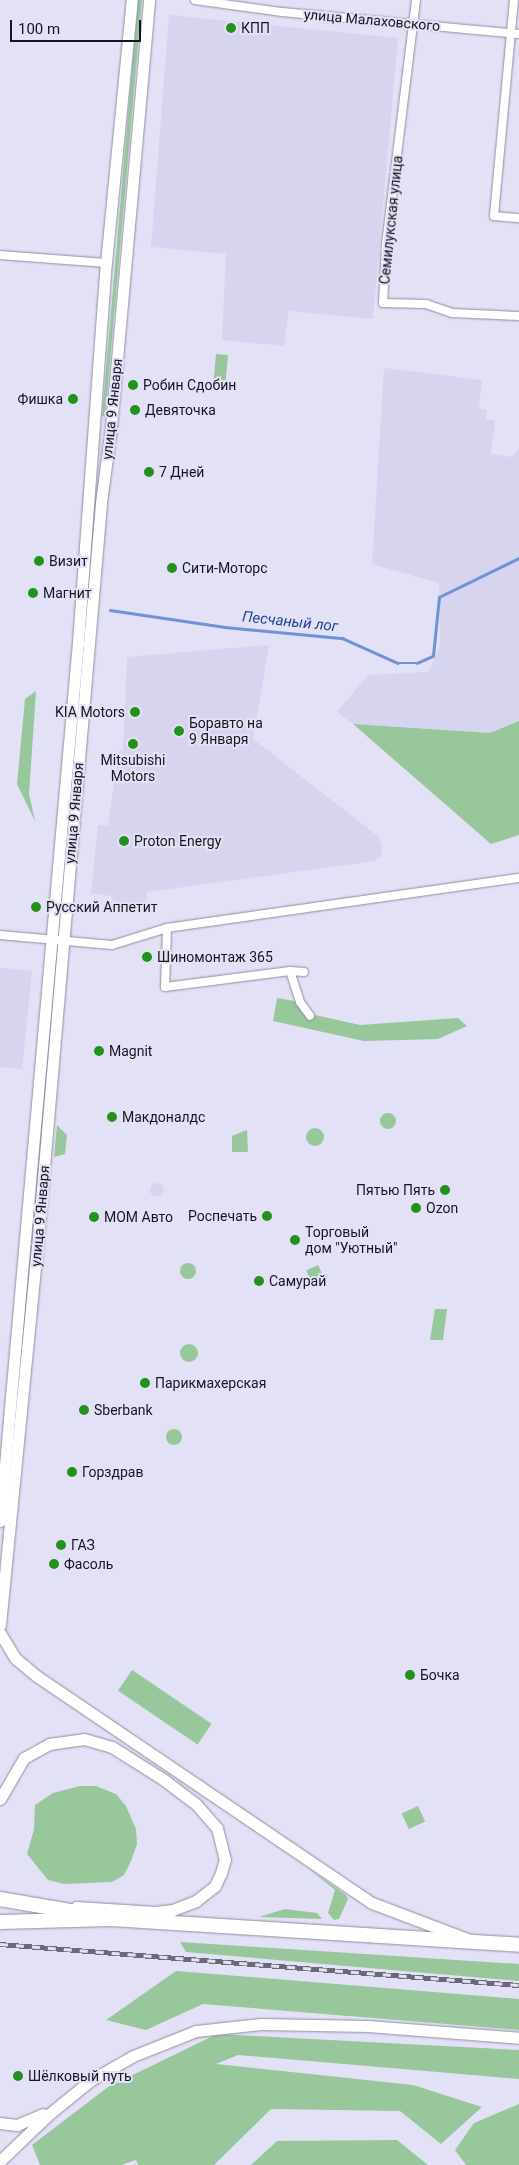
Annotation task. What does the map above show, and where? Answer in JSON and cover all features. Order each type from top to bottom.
[{"type":"highway","points":[[0,1899],[111,1919]]},
{"type":"highway","points":[[0,1922],[111,1919],[519,1944]]},
{"type":"main road","name":"улица 9 Января","points":[[0,1625],[64,941],[66,841],[106,263],[132,0]]},
{"type":"main road","name":"улица 9 Января","points":[[0,1522],[51,940],[66,841],[149,0]]},
{"type":"main road","points":[[0,1633],[14,1658],[38,1677],[364,1897],[402,1917],[471,1941]]},
{"type":"main road","points":[[0,1799],[18,1765],[36,1749],[66,1740],[98,1741],[127,1756],[196,1804],[217,1828],[223,1846],[225,1859],[215,1886],[207,1895],[184,1907],[155,1912],[35,1904]]},
{"type":"main road","points":[[0,2123],[17,2125],[29,2122],[133,2056],[162,2042],[196,2031],[230,2025],[368,2026],[519,2038]]},
{"type":"main road","points":[[0,2161],[73,2094]]},
{"type":"street","name":"улица Малаховского","points":[[195,0],[282,12],[515,34]]},
{"type":"street","name":"Семилукская улица","points":[[416,0],[386,246],[383,302],[426,304],[452,313],[519,316]]},
{"type":"street","points":[[514,0],[515,34],[494,216],[519,218]]},
{"type":"street","points":[[0,255],[106,263]]},
{"type":"street","points":[[0,935],[112,945],[166,928],[519,878]]},
{"type":"street","points":[[166,928],[165,987],[290,971],[304,972]]},
{"type":"street","points":[[290,971],[300,1002],[310,1016]]},
{"type":"shaded area","points":[[169,15],[398,38],[373,319],[289,311],[284,346],[222,340],[226,254],[151,247]]},
{"type":"shaded area","points":[[384,368],[482,380],[479,408],[487,410],[486,419],[495,420],[491,454],[512,457],[519,448],[519,721],[490,733],[353,724],[337,712],[368,675],[428,672],[440,646],[439,583],[372,564]]},
{"type":"shaded area","points":[[269,645],[253,739],[379,837],[382,847],[381,856],[375,861],[147,892],[145,908],[112,900],[111,896],[91,893],[98,825],[108,825],[119,751],[123,750],[127,657]]},
{"type":"shaded area","points":[[0,968],[32,971],[22,1069],[0,1067]]},
{"type":"shaded area","points":[[157,1183],[162,1185],[164,1190],[162,1195],[157,1197],[152,1195],[150,1190],[152,1185]]},
{"type":"green space","points":[[138,0],[142,0],[105,417],[102,416]]},
{"type":"green space","points":[[216,354],[228,355],[225,389],[213,388]]},
{"type":"green space","points":[[36,691],[29,794],[35,821],[17,784],[25,699]]},
{"type":"green space","points":[[519,721],[519,835],[491,844],[353,724],[490,733]]},
{"type":"green space","points":[[277,998],[300,1002],[306,1013],[360,1025],[458,1018],[467,1026],[438,1039],[364,1041],[273,1021]]},
{"type":"green space","points":[[385,1113],[391,1113],[396,1118],[394,1127],[385,1129],[380,1124],[380,1118]]},
{"type":"green space","points":[[57,1125],[67,1135],[65,1154],[54,1157]]},
{"type":"green space","points":[[315,1128],[321,1131],[324,1137],[321,1143],[315,1146],[309,1143],[306,1137],[309,1131]]},
{"type":"green space","points":[[247,1130],[248,1152],[232,1152],[232,1136]]},
{"type":"green space","points":[[185,1263],[191,1263],[196,1268],[194,1277],[185,1279],[180,1274],[180,1268]]},
{"type":"green space","points":[[318,1265],[326,1282],[314,1288],[306,1270]]},
{"type":"green space","points":[[435,1309],[447,1309],[443,1340],[430,1340]]},
{"type":"green space","points":[[189,1344],[195,1347],[198,1353],[195,1359],[189,1362],[183,1359],[180,1353],[183,1347]]},
{"type":"green space","points":[[171,1429],[177,1429],[182,1434],[180,1443],[171,1445],[166,1440],[166,1434]]},
{"type":"green space","points":[[132,1670],[212,1724],[198,1744],[118,1691]]},
{"type":"green space","points":[[80,1786],[96,1786],[116,1794],[126,1806],[136,1829],[137,1844],[131,1861],[124,1875],[112,1882],[64,1884],[48,1880],[27,1854],[34,1829],[35,1805],[53,1793]]},
{"type":"green space","points":[[418,1806],[425,1821],[409,1829],[402,1814]]},
{"type":"green space","points":[[309,1869],[346,1895],[348,1899],[339,1919],[334,1920],[328,1913],[335,1890]]},
{"type":"green space","points":[[285,1909],[317,1913],[322,1919],[259,1917]]},
{"type":"green space","points":[[180,1942],[519,1964],[519,1981],[186,1952]]},
{"type":"green space","points":[[176,1971],[519,1999],[519,2030],[203,2004],[146,2030],[106,2020]]},
{"type":"green space","points":[[217,2034],[519,2050],[519,2079],[238,2055],[216,2064],[413,2085],[482,2107],[441,2144],[400,2111],[271,2109],[214,2165],[138,2165],[136,2160],[121,2165],[40,2165],[32,2145],[108,2087]]},
{"type":"green space","points":[[519,2104],[519,2165],[466,2165],[455,2150],[474,2123]]},
{"type":"green space","points":[[397,2140],[428,2165],[251,2165],[277,2141]]},
{"type":"waterway","name":"Песчаный лог","points":[[110,610],[225,627],[342,638],[398,663],[417,663],[433,656],[439,597],[519,558]]},
{"type":"railway","points":[[0,1944],[519,1985]]},
{"type":"place","name":"КПП","points":[[231,28]]},
{"type":"place","name":"Робин Сдобин","points":[[133,385]]},
{"type":"place","name":"Фишка","points":[[73,399]]},
{"type":"place","name":"Девяточка","points":[[135,410]]},
{"type":"place","name":"7 Дней","points":[[149,472]]},
{"type":"place","name":"Визит","points":[[39,561]]},
{"type":"place","name":"Сити-Моторс","points":[[172,568]]},
{"type":"place","name":"Магнит","points":[[33,593]]},
{"type":"place","name":"KIA Motors","points":[[135,712]]},
{"type":"place","name":"Боравто на 9 Января","points":[[179,731]]},
{"type":"place","name":"Mitsubishi Motors","points":[[133,744]]},
{"type":"place","name":"Proton Energy","points":[[124,841]]},
{"type":"place","name":"Русский Аппетит","points":[[36,907]]},
{"type":"place","name":"Шиномонтаж 365","points":[[147,957]]},
{"type":"place","name":"Magnit","points":[[99,1051]]},
{"type":"place","name":"Макдоналдс","points":[[112,1117]]},
{"type":"place","name":"Пятью Пять","points":[[445,1190]]},
{"type":"place","name":"Ozon","points":[[416,1208]]},
{"type":"place","name":"Роспечать","points":[[267,1216]]},
{"type":"place","name":"МОМ Авто","points":[[94,1217]]},
{"type":"place","name":"Торговый дом \"Уютный\"","points":[[295,1240]]},
{"type":"place","name":"Самурай","points":[[259,1281]]},
{"type":"place","name":"Парикмахерская","points":[[145,1383]]},
{"type":"place","name":"Sberbank","points":[[84,1410]]},
{"type":"place","name":"Горздрав","points":[[72,1472]]},
{"type":"place","name":"ГАЗ","points":[[61,1545]]},
{"type":"place","name":"Фасоль","points":[[54,1564]]},
{"type":"place","name":"Бочка","points":[[410,1675]]},
{"type":"place","name":"Шёлковый путь","points":[[18,2076]]}]
